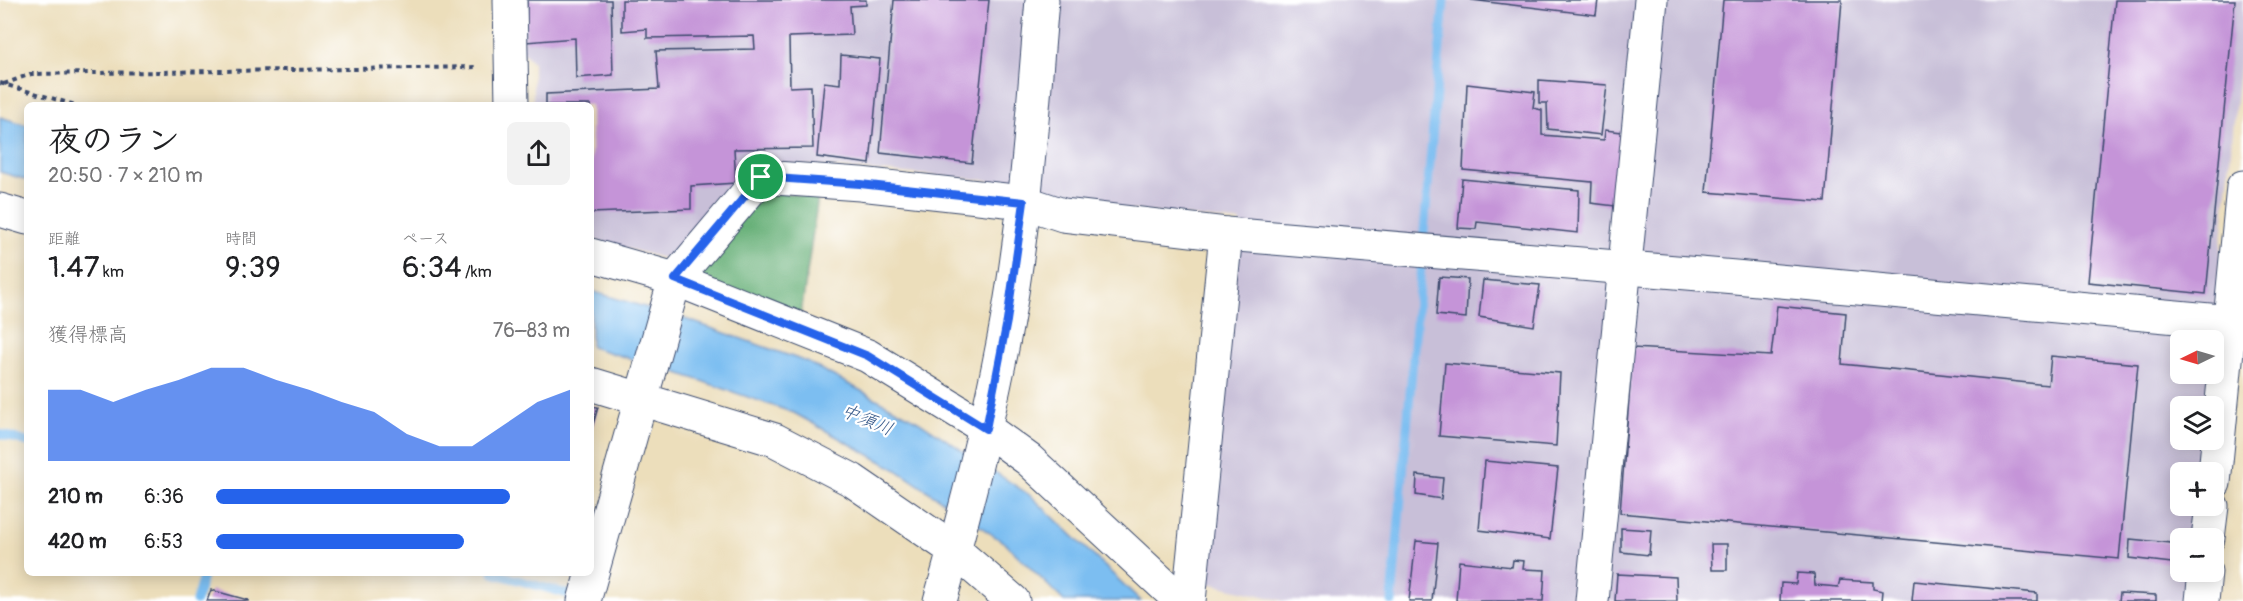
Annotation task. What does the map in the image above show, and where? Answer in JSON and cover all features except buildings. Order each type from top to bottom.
[{"type":"street","points":[[510,0],[512,102]]},
{"type":"street","points":[[940,601],[984,435],[1007,321],[1024,202],[1042,0]]},
{"type":"street","points":[[1592,601],[1651,0]]},
{"type":"street","points":[[594,565],[672,286],[761,177],[860,184],[1024,202],[1063,214],[1226,234],[2237,323]]},
{"type":"street","points":[[2217,462],[2237,323],[2243,187]]},
{"type":"street","points":[[0,210],[24,217]]},
{"type":"street","points":[[1189,601],[1226,234]]},
{"type":"street","points":[[594,256],[868,356],[984,435],[1029,460],[1181,601]]},
{"type":"street","points":[[594,384],[643,389],[775,440],[852,480],[956,545],[1013,601]]},
{"type":"street","points":[[584,601],[591,576]]},
{"type":"street","points":[[2202,601],[2204,582]]},
{"type":"path","points":[[2,84],[31,74],[510,67]]},
{"type":"path","points":[[2,84],[65,102]]},
{"type":"shaded area","points":[[520,0],[2243,0],[2243,31],[2213,330],[2170,330],[2170,384],[2208,384],[2207,396],[2170,396],[2170,450],[2201,450],[2200,462],[2170,462],[2170,516],[2194,516],[2193,528],[2170,528],[2170,582],[2187,582],[2185,601],[1284,601],[1203,582],[1241,222],[1067,203],[986,180],[759,161],[681,252],[663,258],[594,240],[594,102],[533,102],[533,62],[519,48]]},
{"type":"green space","points":[[763,191],[818,197],[800,321],[691,277]]},
{"type":"water","points":[[0,117],[24,124],[24,179],[0,172]]},
{"type":"water","name":"中須川","points":[[594,292],[688,320],[807,362],[918,421],[1031,496],[1141,601],[1064,601],[1006,544],[895,469],[794,413],[681,374],[594,348]]},
{"type":"waterway","points":[[1392,601],[1444,0]]},
{"type":"waterway","points":[[0,434],[24,441]]},
{"type":"waterway","points":[[196,601],[203,576]]},
{"type":"waterway","points":[[504,576],[568,594]]},
{"type":"route","points":[[761,177],[860,184],[1024,202],[1007,321],[986,429],[868,356],[675,279],[761,177]]}]
